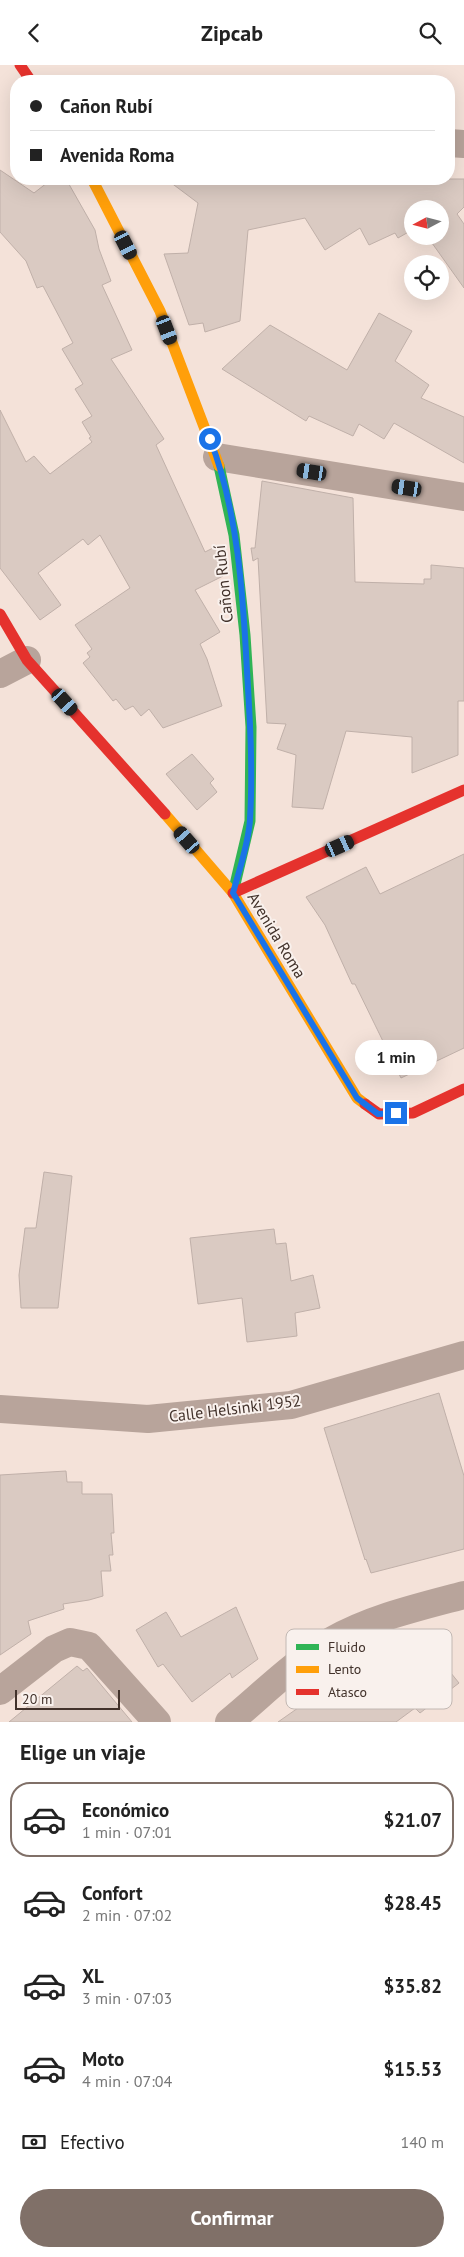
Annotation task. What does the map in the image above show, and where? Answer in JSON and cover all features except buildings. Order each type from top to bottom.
[{"type":"street","name":"Cañon Rubí","points":[[95,185],[160,311],[217,457],[234,535],[245,635],[250,727],[250,821],[233,893]]},
{"type":"street","points":[[217,457],[464,497]]},
{"type":"street","name":"Avenida Roma","points":[[0,614],[27,660],[233,893],[357,1098],[378,1114],[413,1113],[464,1089]]},
{"type":"street","points":[[0,674],[27,660]]},
{"type":"street","points":[[233,893],[464,790]]},
{"type":"street","name":"Calle Helsinki 1952","points":[[0,1409],[148,1419],[291,1405],[464,1355]]},
{"type":"street","points":[[357,1629],[379,1619],[464,1595]]},
{"type":"street","points":[[0,1691],[54,1649],[70,1642],[89,1646],[157,1722]]},
{"type":"street","points":[[229,1722],[286,1674]]},
{"type":"traffic: fast","points":[[219,466],[234,535],[245,635],[251,727],[250,821],[233,893]]},
{"type":"traffic: slow","points":[[95,185],[160,311],[219,466]]},
{"type":"traffic: slow","points":[[165,814],[233,893],[357,1098],[365,1104]]},
{"type":"traffic: jam","points":[[20,65],[27,75]]},
{"type":"traffic: jam","points":[[0,614],[27,660],[165,814]]},
{"type":"traffic: jam","points":[[233,893],[464,790]]},
{"type":"traffic: jam","points":[[365,1104],[379,1114],[413,1113],[464,1089]]},
{"type":"route","points":[[210,439],[217,457],[234,535],[245,635],[250,727],[250,821],[233,893],[357,1098],[378,1114],[396,1113]]}]
